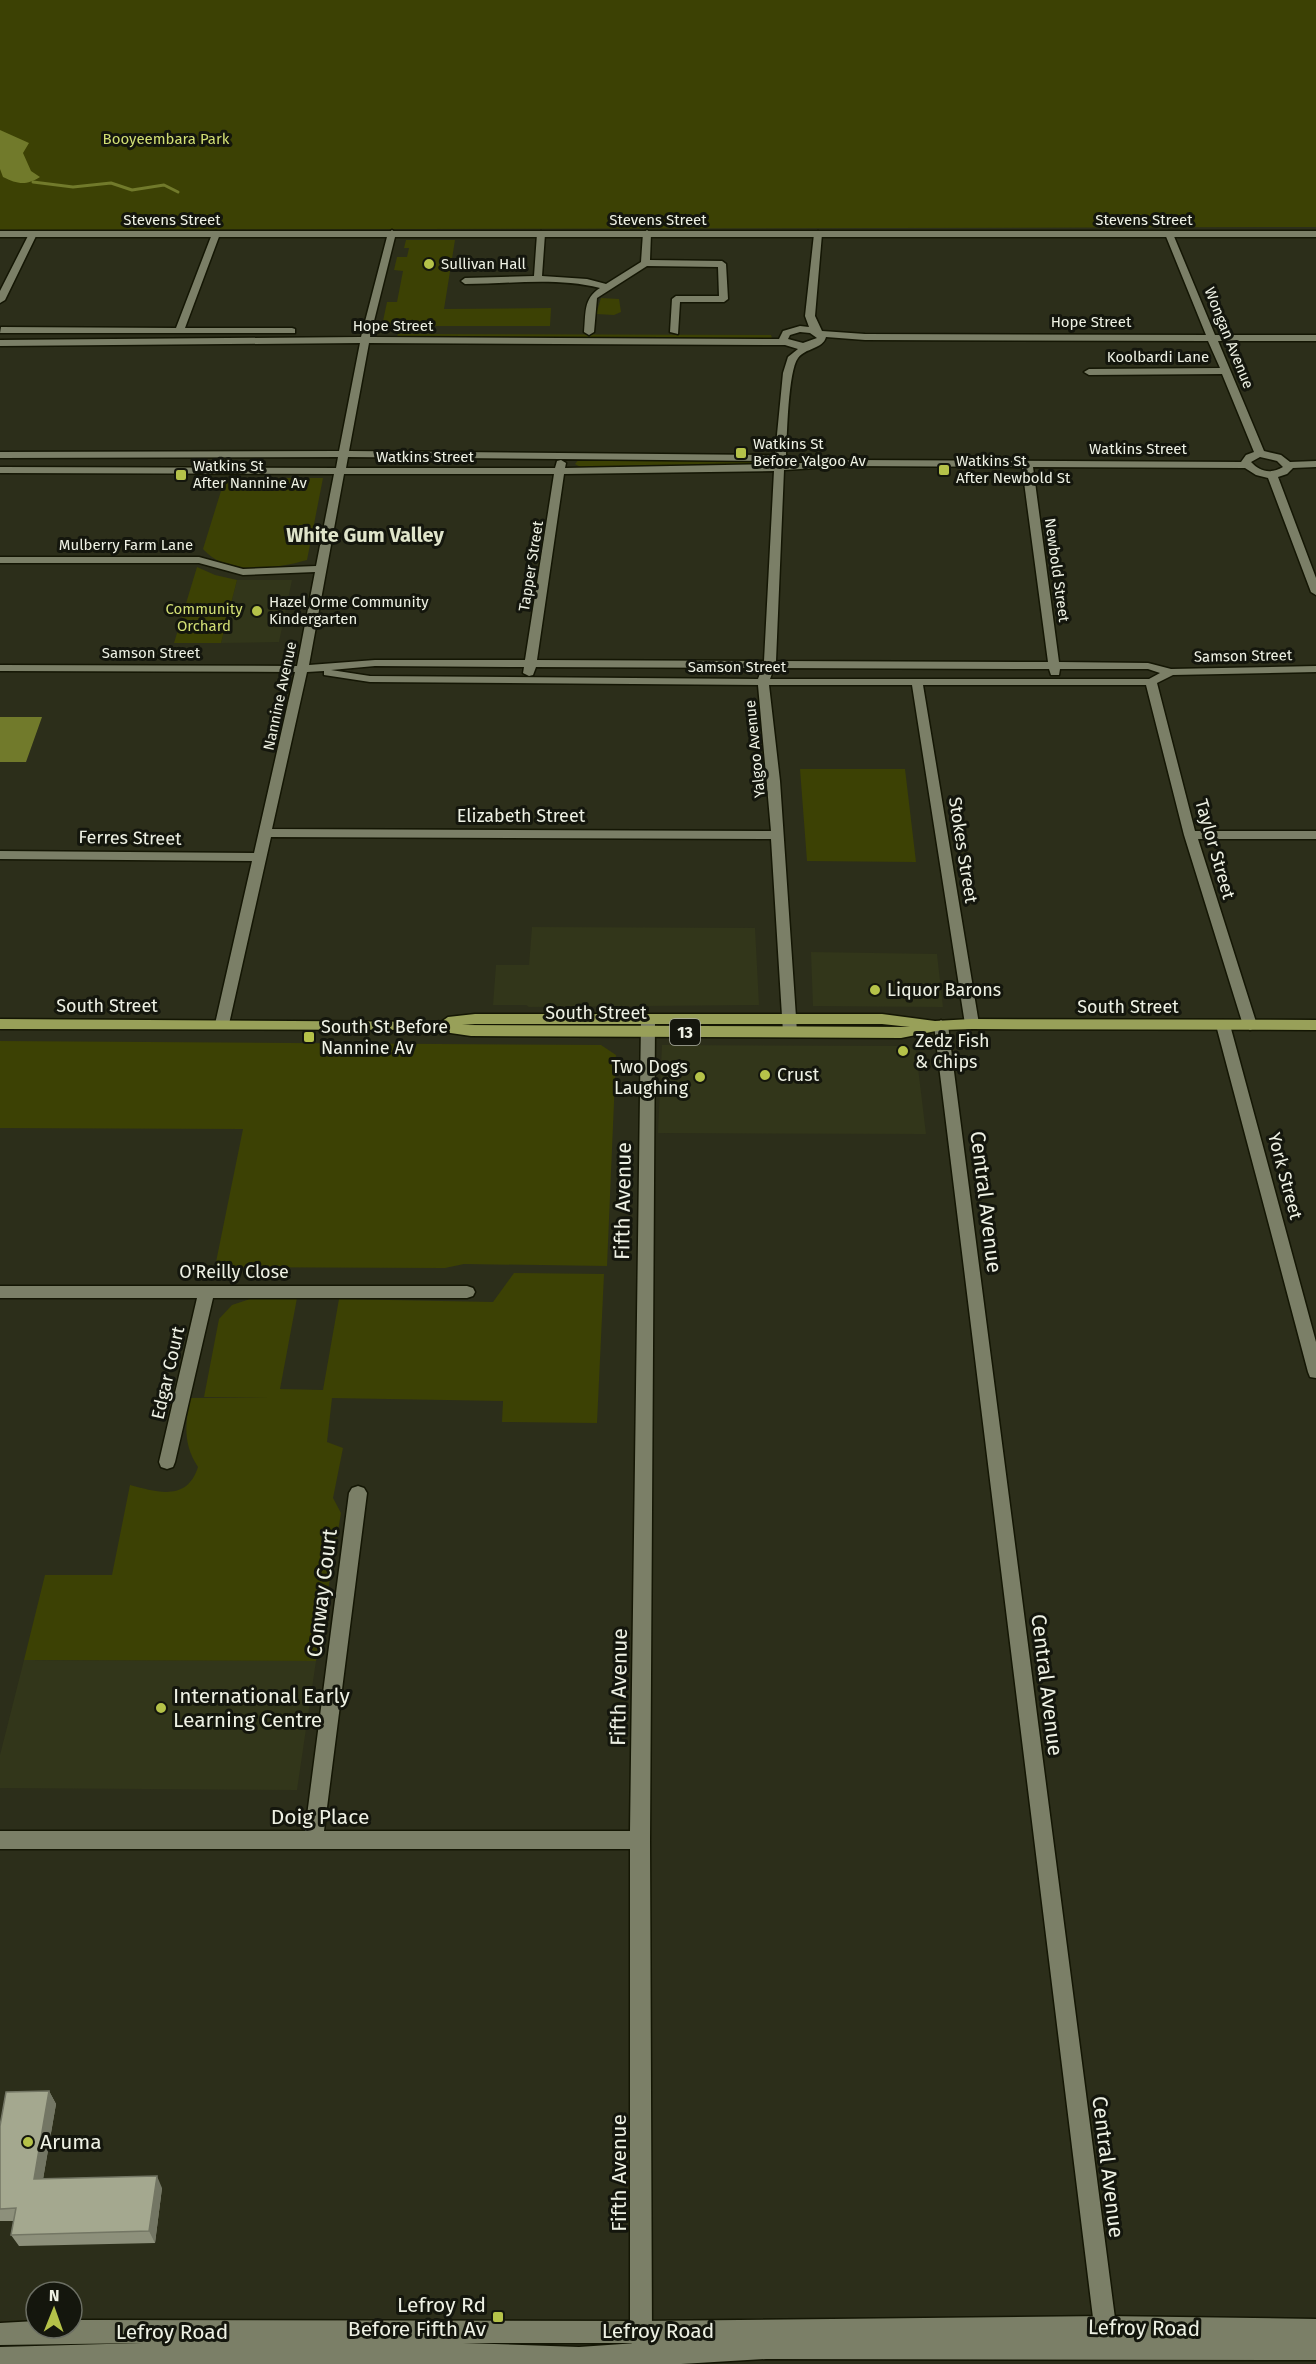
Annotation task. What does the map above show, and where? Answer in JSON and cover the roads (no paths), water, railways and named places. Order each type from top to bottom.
[{"type":"main road","name":"South Street","points":[[0,1024],[430,1025],[471,1031],[648,1026],[790,1026],[902,1033],[941,1025],[972,1024],[1316,1025]]},
{"type":"street","name":"Nannine Avenue","points":[[222,1024],[302,669],[367,336],[392,233]]},
{"type":"street","points":[[645,263],[646,233]]},
{"type":"street","name":"Stevens Street","points":[[0,234],[1316,234]]},
{"type":"street","points":[[0,300],[33,234]]},
{"type":"street","points":[[179,331],[216,234]]},
{"type":"street","points":[[539,278],[537,274],[541,234]]},
{"type":"street","points":[[818,234],[810,316],[819,335]]},
{"type":"street","name":"Wongan Avenue","points":[[1169,234],[1214,338],[1260,454]]},
{"type":"street","points":[[589,332],[591,301],[607,287],[645,263],[722,264],[724,299],[676,299],[675,332]]},
{"type":"street","points":[[465,281],[520,281],[539,278],[587,282],[607,287]]},
{"type":"street","points":[[787,339],[800,329],[810,316]]},
{"type":"street","points":[[800,329],[819,335]]},
{"type":"street","points":[[0,330],[5,337],[0,342]]},
{"type":"street","name":"Hope Street","points":[[0,330],[179,331],[367,336],[787,339]]},
{"type":"street","name":"Hope Street","points":[[0,342],[589,332],[675,332],[787,339]]},
{"type":"street","points":[[787,339],[793,357],[819,335]]},
{"type":"street","name":"Hope Street","points":[[819,335],[1316,338]]},
{"type":"street","points":[[787,339],[807,346]]},
{"type":"street","name":"Yalgoo Avenue","points":[[790,1026],[774,781],[763,682],[770,663],[780,463],[788,373],[793,357]]},
{"type":"street","name":"Koolbardi Lane","points":[[1089,372],[1227,371]]},
{"type":"street","points":[[1246,465],[1247,459],[1260,454],[1281,458],[1288,465],[1316,464]]},
{"type":"street","name":"Watkins Street","points":[[0,455],[562,455],[780,463]]},
{"type":"street","name":"Tapper Street","points":[[527,682],[562,455]]},
{"type":"street","name":"Watkins Street","points":[[0,470],[561,471],[780,463],[1027,463],[1246,465],[1253,471],[1272,474]]},
{"type":"street","name":"Newbold Street","points":[[1027,463],[1056,681]]},
{"type":"street","points":[[1288,465],[1286,470],[1272,474],[1316,592]]},
{"type":"street","name":"Mulberry Farm Lane","points":[[0,560],[199,560],[243,572],[273,572],[298,568],[321,569]]},
{"type":"street","name":"Samson Street","points":[[0,668],[302,669],[375,663],[770,663],[1148,666],[1171,672],[1316,669]]},
{"type":"street","name":"Samson Street","points":[[302,669],[370,679],[527,682],[1151,682],[1171,672]]},
{"type":"street","name":"Stokes Street","points":[[917,682],[972,1024]]},
{"type":"street","name":"Taylor Street","points":[[1151,682],[1190,835],[1250,1025]]},
{"type":"street","name":"Elizabeth Street","points":[[265,833],[776,835]]},
{"type":"street","points":[[1190,835],[1316,835]]},
{"type":"street","name":"Ferres Street","points":[[0,855],[260,857]]},
{"type":"street","name":"Central Avenue","points":[[941,1025],[1108,2349]]},
{"type":"street","name":"York Street","points":[[1223,1025],[1316,1372]]},
{"type":"street","name":"Fifth Avenue","points":[[642,2343],[640,1840],[648,1026]]},
{"type":"street","name":"O'Reilly Close","points":[[0,1292],[467,1292]]},
{"type":"street","name":"Edgar Court","points":[[167,1462],[206,1292]]},
{"type":"street","name":"Conway Court","points":[[313,1841],[358,1493]]},
{"type":"street","name":"Doig Place","points":[[0,1840],[640,1840]]},
{"type":"street","name":"Lefroy Road","points":[[0,2359],[170,2354],[375,2352],[579,2358],[642,2343],[1105,2327],[1316,2330]]},
{"type":"street","name":"Lefroy Road","points":[[0,2334],[87,2331],[642,2343],[766,2348],[1316,2349]]},
{"type":"waterway","points":[[33,182],[73,187],[111,183],[132,190],[164,185],[178,192]]},
{"type":"place","name":"Sullivan Hall","points":[[429,264]]},
{"type":"place","name":"Watkins St Before Yalgoo Av","points":[[741,453]]},
{"type":"place","name":"Watkins St After Newbold St","points":[[944,470]]},
{"type":"place","name":"Watkins St After Nannine Av","points":[[181,475]]},
{"type":"place","name":"Hazel Orme Community Kindergarten","points":[[257,611]]},
{"type":"place","name":"Liquor Barons","points":[[875,990]]},
{"type":"place","name":"South St Before Nannine Av","points":[[309,1037]]},
{"type":"place","name":"Zedz Fish & Chips","points":[[903,1051]]},
{"type":"place","name":"Crust","points":[[765,1075]]},
{"type":"place","name":"Two Dogs Laughing","points":[[700,1077]]},
{"type":"place","name":"International Early Learning Centre","points":[[161,1708]]},
{"type":"place","name":"Aruma","points":[[28,2142]]},
{"type":"place","name":"Lefroy Rd Before Fifth Av","points":[[498,2317]]},
{"type":"district","name":"White Gum Valley","points":[[365,535]]},
{"type":"park label","name":"Booyeembara Park","points":[[166,139]]},
{"type":"park label","name":"Community Orchard","points":[[204,618]]}]
